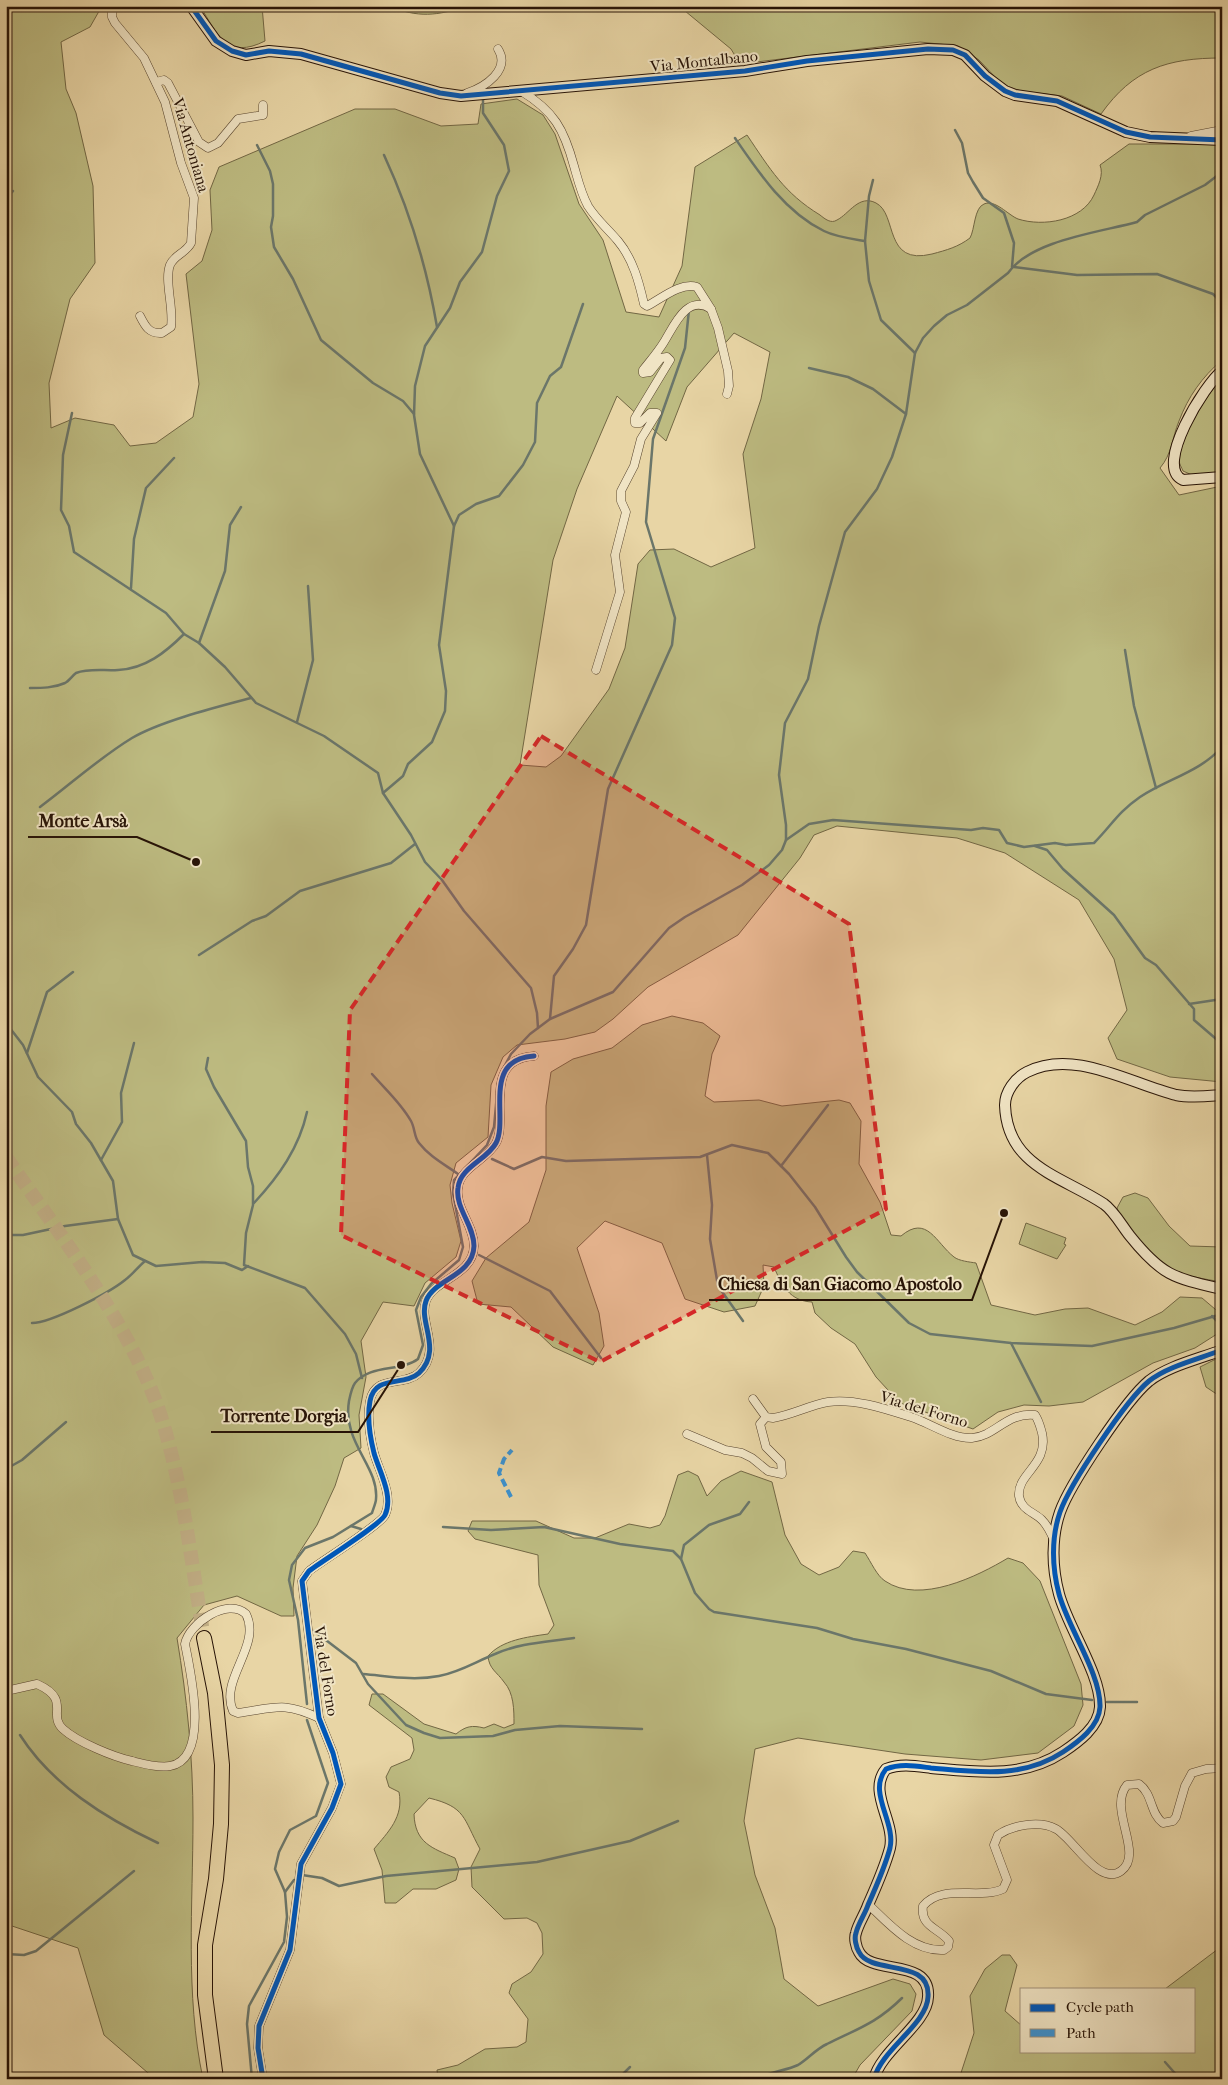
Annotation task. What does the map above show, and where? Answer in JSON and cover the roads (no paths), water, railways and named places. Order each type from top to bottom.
[{"type":"highway","points":[[204,1638],[215,1693],[222,1765],[221,1824],[205,1945],[205,1995],[216,2079]]},
{"type":"street","name":"Via Antoniana","points":[[112,6],[115,23],[144,58],[165,102],[181,163],[194,198],[191,243],[188,250],[174,258],[169,266],[173,317],[171,327],[162,333],[151,332],[146,328],[140,316]]},
{"type":"street","name":"Via Montalbano","points":[[191,6],[216,42],[238,54],[269,51],[301,54],[440,93],[460,96],[745,71],[807,61],[928,49],[952,50],[965,55],[990,80],[1005,91],[1015,95],[1057,101],[1136,135],[1222,140]]},
{"type":"street","points":[[460,96],[473,91],[497,74],[502,60],[498,49]]},
{"type":"street","points":[[156,82],[164,80],[168,82],[199,142],[208,148],[218,144],[238,119],[263,115],[263,106]]},
{"type":"street","points":[[521,91],[538,101],[555,117],[567,141],[580,188],[589,206],[619,242],[629,258],[636,272],[644,304],[647,306],[661,299],[666,293],[694,286],[697,287],[711,308],[718,328],[728,371],[729,386],[727,394]]},
{"type":"street","points":[[1179,138],[1222,130]]},
{"type":"street","points":[[596,670],[620,592],[615,555],[626,512],[621,501],[621,492],[634,466],[640,439],[657,413],[650,413],[640,423],[635,423],[635,418],[670,360],[667,357],[661,358],[650,372],[643,374],[643,370],[683,311],[696,304],[711,308]]},
{"type":"street","points":[[1222,371],[1206,387],[1195,406],[1176,447],[1173,469],[1179,478],[1183,480],[1222,477]]},
{"type":"street","name":"Via del Forno","points":[[263,2079],[258,2048],[259,2026],[290,1950],[300,1864],[332,1808],[341,1784],[333,1753],[319,1718],[301,1586],[302,1581],[309,1571],[374,1527],[385,1515],[387,1508],[386,1490],[374,1452],[369,1422],[370,1400],[374,1390],[379,1385],[416,1376],[422,1370],[428,1358],[430,1344],[424,1313],[426,1300],[430,1293],[463,1269],[472,1256],[474,1246],[472,1231],[457,1194],[458,1184],[466,1172],[489,1152],[497,1141],[499,1134],[498,1099],[500,1085],[506,1072],[519,1059],[534,1056]]},
{"type":"street","points":[[1222,1095],[1194,1097],[1177,1095],[1095,1068],[1054,1066],[1026,1072],[1012,1085],[1005,1101],[1008,1125],[1024,1155],[1040,1169],[1104,1204],[1141,1250],[1164,1272],[1187,1281],[1222,1289]]},
{"type":"street","points":[[874,2079],[884,2060],[919,2018],[928,1998],[927,1988],[915,1974],[905,1969],[871,1963],[859,1952],[856,1933],[869,1904],[892,1839],[880,1792],[880,1781],[886,1768],[904,1765],[992,1773],[1032,1768],[1062,1753],[1094,1724],[1098,1717],[1100,1696],[1059,1594],[1054,1565],[1054,1542],[1060,1512],[1067,1497],[1108,1434],[1139,1391],[1150,1380],[1222,1350]]},
{"type":"street","points":[[687,1434],[717,1447],[742,1452],[768,1472],[782,1474],[780,1462],[766,1447],[760,1424],[766,1417],[753,1399]]},
{"type":"street","name":"Via del Forno","points":[[766,1417],[787,1416],[830,1402],[864,1405],[910,1417],[960,1437],[973,1438],[987,1434],[1012,1417],[1026,1414],[1035,1415],[1039,1421],[1043,1447],[1039,1460],[1019,1490],[1020,1499],[1026,1510],[1042,1520],[1054,1542]]},
{"type":"street","name":"Via del Forno","points":[[6,1691],[37,1684],[53,1693],[56,1698],[58,1721],[66,1732],[124,1759],[146,1765],[171,1766],[179,1762],[190,1749],[195,1724],[195,1699],[185,1644],[187,1636],[210,1616],[235,1608],[246,1614],[250,1628],[232,1692],[233,1710],[238,1713],[281,1705],[296,1708],[319,1718]]},
{"type":"street","points":[[869,1904],[902,1936],[916,1944],[944,1950],[948,1947],[949,1941],[927,1925],[923,1918],[923,1906],[932,1898],[943,1895],[1003,1889],[1007,1880],[994,1845],[998,1835],[1020,1826],[1034,1824],[1051,1827],[1066,1836],[1098,1870],[1108,1875],[1119,1873],[1127,1864],[1130,1856],[1120,1798],[1127,1785],[1139,1784],[1145,1788],[1156,1819],[1163,1823],[1168,1823],[1176,1817],[1185,1786],[1192,1773],[1206,1769],[1222,1768]]},
{"type":"waterway","points":[[454,526],[420,454],[414,415],[415,386],[425,346],[450,308],[460,282],[482,252],[497,196],[509,171],[504,145],[483,113],[483,98]]},
{"type":"waterway","points":[[955,130],[962,143],[968,173],[973,182],[983,198],[1004,213],[1014,243],[1012,267]]},
{"type":"waterway","points":[[735,138],[774,190],[797,213],[824,231],[865,241]]},
{"type":"waterway","points":[[257,145],[270,171],[273,184],[271,227],[274,247],[293,279],[321,340],[373,383],[403,401],[414,414]]},
{"type":"waterway","points":[[384,155],[416,239],[437,327]]},
{"type":"waterway","points":[[503,1069],[511,1054],[530,1034],[550,1019],[613,992],[669,928],[742,885],[769,865],[782,850],[786,840],[786,825],[779,775],[785,723],[808,679],[819,626],[845,532],[877,489],[892,457],[906,414],[915,353],[923,338],[947,315],[967,305],[1019,262],[1033,253],[1068,239],[1137,222],[1145,215],[1205,185],[1222,172]]},
{"type":"waterway","points":[[873,180],[869,196],[865,241],[869,281],[881,320],[915,353]]},
{"type":"waterway","points":[[6,198],[13,191]]},
{"type":"waterway","points":[[1014,267],[1077,275],[1157,274],[1213,294],[1222,303]]},
{"type":"waterway","points":[[383,793],[403,776],[408,764],[432,742],[445,711],[446,691],[439,645],[454,526],[459,515],[476,504],[499,496],[523,465],[535,442],[537,403],[550,376],[561,367],[583,304]]},
{"type":"waterway","points":[[550,1019],[554,976],[573,949],[586,925],[608,789],[672,645],[675,618],[646,522],[653,439],[685,348],[689,310]]},
{"type":"waterway","points":[[809,368],[848,377],[873,389],[906,414]]},
{"type":"waterway","points":[[72,413],[63,455],[61,510],[69,526],[74,552],[166,613],[184,634],[199,643],[225,667],[256,703],[324,736],[378,773],[383,793],[411,835],[425,862],[442,880],[464,911],[531,988],[537,1013],[538,1028]]},
{"type":"waterway","points":[[131,588],[134,539],[146,488],[174,458]]},
{"type":"waterway","points":[[199,643],[225,571],[230,525],[241,507]]},
{"type":"waterway","points":[[297,722],[313,660],[308,586]]},
{"type":"waterway","points":[[30,688],[61,685],[81,671],[128,669],[146,663],[170,647],[184,634]]},
{"type":"waterway","points":[[1125,650],[1134,706],[1156,788]]},
{"type":"waterway","points":[[40,807],[108,754],[132,738],[158,726],[190,715],[251,698]]},
{"type":"waterway","points":[[786,840],[809,824],[833,820],[971,830],[983,828],[999,830],[1007,843],[1024,847],[1055,843],[1066,845],[1094,843],[1132,803],[1150,791],[1204,763],[1222,747]]},
{"type":"waterway","points":[[199,955],[252,921],[266,916],[300,891],[391,863],[415,844]]},
{"type":"waterway","points":[[1035,846],[1047,850],[1063,869],[1114,915],[1145,958],[1156,965],[1194,1009],[1194,1020],[1222,1044]]},
{"type":"waterway","points":[[27,1053],[47,992],[73,972]]},
{"type":"waterway","points":[[1189,1004],[1222,999]]},
{"type":"waterway","points":[[6,1023],[23,1045],[38,1077],[72,1112],[76,1124],[91,1143],[113,1181],[118,1219],[133,1255],[156,1266],[202,1262],[225,1263],[242,1270],[248,1266]]},
{"type":"waterway","points":[[101,1160],[122,1122],[121,1093],[134,1043]]},
{"type":"waterway","points":[[208,1058],[206,1069],[214,1087],[246,1141],[248,1167],[253,1186],[253,1205],[246,1233],[244,1265],[305,1288],[345,1334],[356,1354],[362,1378]]},
{"type":"waterway","points":[[372,1074],[407,1114],[416,1138],[423,1148],[458,1174]]},
{"type":"waterway","points":[[307,1704],[298,1620],[289,1580],[292,1565],[305,1548],[333,1537],[372,1513],[376,1501],[375,1487],[351,1429],[348,1416],[351,1392],[355,1383],[369,1373],[403,1366],[418,1359],[423,1345],[416,1310],[421,1297],[431,1284],[459,1260],[463,1247],[453,1193],[454,1180],[487,1145],[494,1127],[497,1094]]},
{"type":"waterway","points":[[781,1166],[828,1105]]},
{"type":"waterway","points":[[254,1203],[287,1161],[299,1138],[307,1112]]},
{"type":"waterway","points":[[492,1159],[514,1169],[542,1157],[566,1161],[700,1157],[732,1145],[768,1153],[789,1174],[815,1207],[857,1272],[909,1323],[930,1334],[1011,1343],[1092,1346],[1174,1328],[1222,1314]]},
{"type":"waterway","points":[[707,1155],[712,1205],[710,1239],[718,1286],[743,1321]]},
{"type":"waterway","points":[[6,1235],[23,1235],[65,1226],[118,1219]]},
{"type":"waterway","points":[[479,1255],[550,1291],[601,1358]]},
{"type":"waterway","points":[[32,1323],[41,1322],[66,1313],[94,1299],[117,1286],[145,1261]]},
{"type":"waterway","points":[[1212,1316],[1222,1326]]},
{"type":"waterway","points":[[1011,1343],[1041,1402]]},
{"type":"waterway","points":[[6,1469],[22,1460],[66,1422]]},
{"type":"waterway","points":[[681,1559],[684,1545],[709,1525],[740,1514],[749,1502]]},
{"type":"waterway","points":[[351,1526],[361,1529]]},
{"type":"waterway","points":[[443,1527],[491,1530],[544,1527],[620,1544],[673,1551],[681,1559],[695,1593],[714,1612],[817,1628],[853,1639],[906,1649],[991,1671],[1046,1694],[1092,1700]]},
{"type":"waterway","points":[[314,1631],[356,1663],[368,1684],[406,1725],[440,1738],[493,1736],[515,1730],[560,1726],[642,1729]]},
{"type":"waterway","points":[[363,1674],[410,1678],[439,1676],[514,1647],[574,1638]]},
{"type":"waterway","points":[[1107,1702],[1137,1702]]},
{"type":"waterway","points":[[252,2079],[247,2024],[249,2006],[284,1942],[287,1917],[285,1892],[275,1869],[279,1852],[290,1830],[316,1816],[328,1783],[307,1720]]},
{"type":"waterway","points":[[20,1735],[33,1753],[64,1785],[99,1811],[158,1843]]},
{"type":"waterway","points":[[302,1875],[322,1878],[339,1886],[386,1876],[537,1862],[630,1841],[678,1821]]},
{"type":"waterway","points":[[6,1954],[24,1955],[36,1951],[134,1871]]},
{"type":"waterway","points":[[285,1892],[294,1880]]},
{"type":"waterway","points":[[758,2079],[798,2065],[823,2046],[875,2020],[902,1998]]},
{"type":"waterway","points":[[1165,2062],[1180,2079]]},
{"type":"waterway","points":[[618,2079],[630,2067]]},
{"type":"tunnel","points":[[6,1157],[95,1285],[135,1354],[151,1389],[163,1423],[177,1476],[204,1638]]},
{"type":"place","name":"Monte Arsà","points":[[196,862]]},
{"type":"place","name":"Chiesa di San Giacomo Apostolo","points":[[1004,1213]]},
{"type":"place","name":"Torrente Dorgia","points":[[401,1365]]}]
